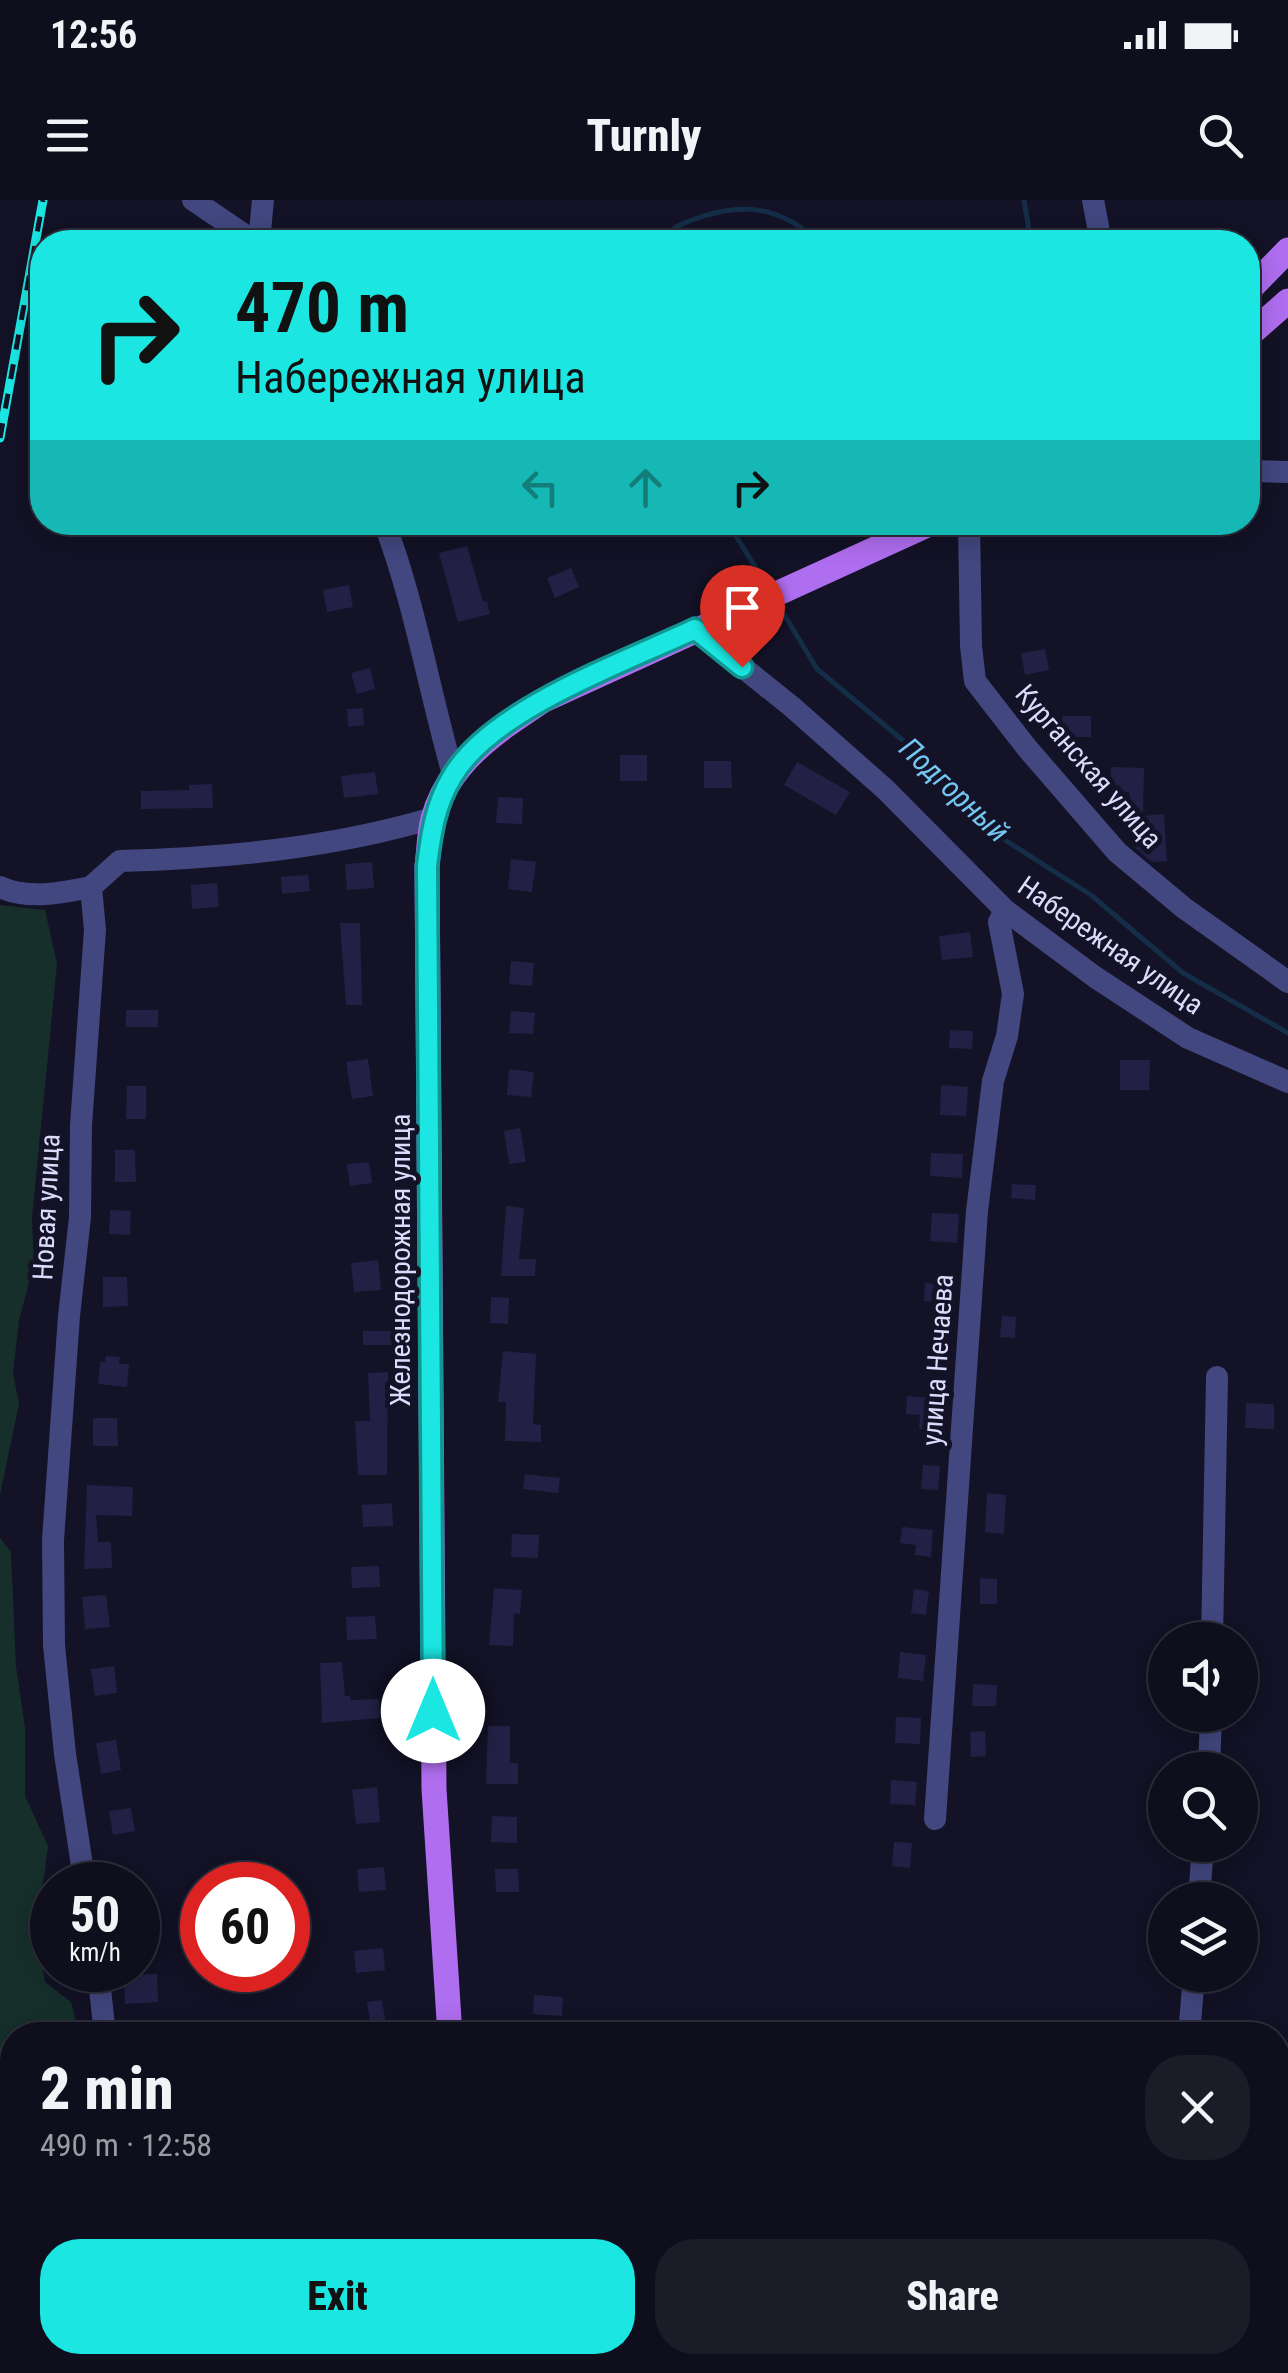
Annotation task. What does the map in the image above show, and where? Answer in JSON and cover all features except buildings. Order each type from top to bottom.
[{"type":"main road","points":[[1260,278],[1288,250]]},
{"type":"main road","points":[[1260,326],[1288,301]]},
{"type":"main road","points":[[832,570],[892,535]]},
{"type":"main road","points":[[832,570],[906,535]]},
{"type":"main road","name":"Железнодорожная улица","points":[[449,2022],[434,1789],[427,882],[433,818],[453,774],[491,734],[542,700],[832,570]]},
{"type":"street","points":[[193,200],[239,230]]},
{"type":"street","points":[[259,230],[264,200]]},
{"type":"street","points":[[1093,200],[1099,230]]},
{"type":"street","points":[[1260,471],[1288,472]]},
{"type":"street","points":[[389,535],[400,564],[453,774]]},
{"type":"street","name":"Курганская улица","points":[[969,535],[971,646],[976,681],[1027,748],[1117,852],[1184,908],[1288,982]]},
{"type":"street","name":"Набережная улица","points":[[695,629],[885,789],[1005,910],[1094,977],[1188,1038],[1288,1082]]},
{"type":"street","points":[[0,887],[14,894],[62,893],[91,887],[120,860],[210,859],[374,835],[433,818]]},
{"type":"street","name":"Новая улица","points":[[82,1862],[65,1754],[54,1645],[53,1540],[80,1217],[86,1036],[96,930],[91,887]]},
{"type":"street","name":"улица Нечаева","points":[[934,1819],[977,1212],[993,1081],[1007,1036],[1013,994],[999,922],[1005,910]]},
{"type":"street","points":[[1212,1622],[1217,1377]]},
{"type":"street","points":[[100,1992],[104,2022]]},
{"type":"street","points":[[1190,2022],[1193,1992]]},
{"type":"green space","points":[[0,905],[45,910],[57,964],[32,1218],[34,1264],[19,1320],[13,1373],[19,1404],[0,1495]]},
{"type":"green space","points":[[0,1538],[11,1552],[16,1666],[25,1727],[25,1796],[48,1846],[46,1862],[30,1862],[30,1992],[58,1992],[71,2002],[76,2022],[0,2022]]},
{"type":"waterway","name":"Подгорный","points":[[1024,200],[1029,230]]},
{"type":"waterway","points":[[674,230],[714,213],[751,209],[785,218],[804,230]]},
{"type":"waterway","name":"Подгорный","points":[[735,535],[768,587]]},
{"type":"waterway","name":"Подгорный","points":[[776,601],[817,669],[923,757],[1005,840],[1091,895],[1183,973],[1288,1033]]},
{"type":"railway","points":[[38,230],[43,200]]},
{"type":"railway","points":[[0,438],[30,272]]},
{"type":"route","points":[[433,1711],[427,866],[433,818],[453,774],[491,734],[542,700],[695,629],[742,667]]}]
